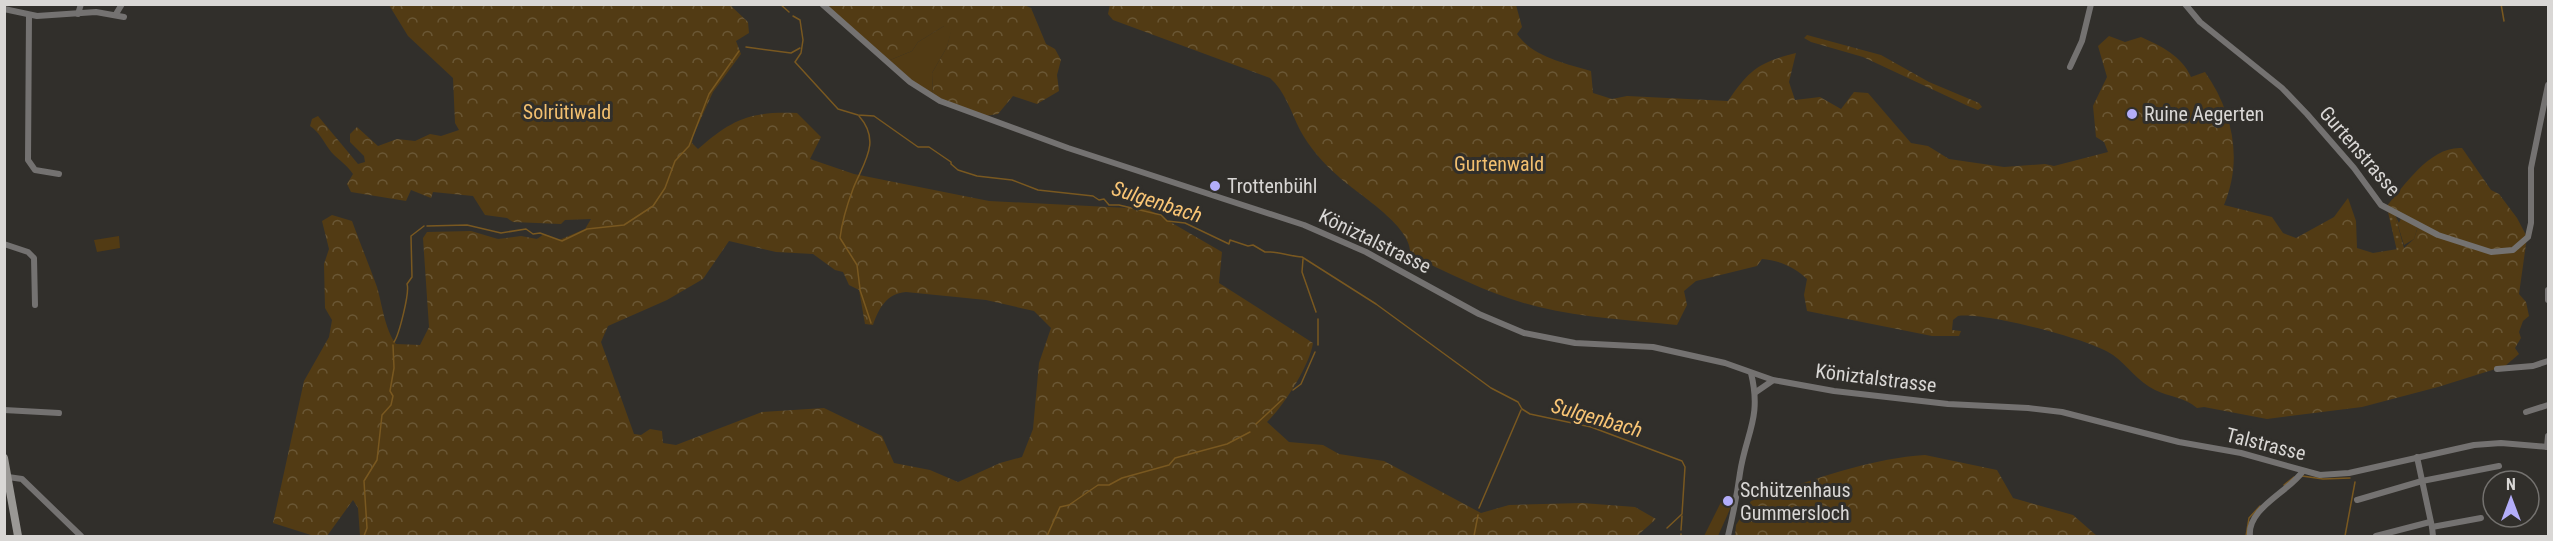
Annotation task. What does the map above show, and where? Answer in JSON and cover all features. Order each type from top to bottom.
[{"type":"street","points":[[78,14],[81,4]]},
{"type":"street","points":[[116,14],[122,4]]},
{"type":"street","name":"Köniztalstrasse","points":[[822,4],[910,82],[940,101],[1068,148],[1304,225],[1366,252],[1503,325],[1524,333],[1575,343],[1653,347],[1725,363],[1773,381],[1892,399],[1976,406]]},
{"type":"street","points":[[2070,67],[2084,34],[2091,4]]},
{"type":"street","name":"Gurtenstrasse","points":[[2185,4],[2200,22],[2282,88],[2354,168],[2381,205],[2439,235],[2492,252],[2513,250],[2529,237],[2531,168],[2548,85]]},
{"type":"street","points":[[5,9],[29,15],[116,14],[124,17]]},
{"type":"street","points":[[29,15],[27,160],[35,170],[59,174]]},
{"type":"street","points":[[4,244],[28,252],[34,258],[35,305]]},
{"type":"street","points":[[2548,290],[2546,294],[2548,300]]},
{"type":"street","points":[[2497,369],[2533,366],[2548,361]]},
{"type":"street","points":[[1728,537],[1738,494],[1740,473],[1754,418],[1756,392],[1751,373]]},
{"type":"street","points":[[1756,392],[1773,381]]},
{"type":"street","points":[[2526,412],[2548,405]]},
{"type":"street","name":"Talstrasse","points":[[1976,406],[2062,412],[2179,442],[2241,453],[2301,475],[2339,475],[2490,443],[2548,447]]},
{"type":"street","points":[[4,410],[59,413]]},
{"type":"street","points":[[2548,436],[2548,447]]},
{"type":"street","points":[[2417,457],[2433,537]]},
{"type":"street","points":[[4,458],[17,536]]},
{"type":"street","points":[[2357,500],[2422,481],[2499,466]]},
{"type":"street","points":[[2250,537],[2251,526],[2257,516],[2301,475]]},
{"type":"street","points":[[8,477],[22,479],[81,537]]},
{"type":"street","points":[[2376,537],[2431,525],[2481,518]]},
{"type":"green space","points":[[1022,4],[1031,8],[1046,44],[1055,49],[1061,60],[1057,75],[1059,91],[1037,104],[1013,96],[998,114],[985,116],[933,96],[932,73],[947,47],[952,26],[944,26],[918,42],[912,51],[885,62],[821,5]]},
{"type":"green space","name":"Gurtenwald","points":[[1110,4],[1516,5],[1522,27],[1517,34],[1524,42],[1550,58],[1591,71],[1593,93],[1612,99],[1627,96],[1728,101],[1742,82],[1756,69],[1773,60],[1796,53],[1789,82],[1795,100],[1820,97],[1841,109],[1854,92],[1868,93],[1911,143],[1928,146],[1949,159],[2004,167],[2045,164],[2054,166],[2108,152],[2104,142],[2096,137],[2093,106],[2107,77],[2098,46],[2109,36],[2125,42],[2141,37],[2176,57],[2191,77],[2205,72],[2215,87],[2228,120],[2234,154],[2230,188],[2224,205],[2272,217],[2283,233],[2296,238],[2334,217],[2348,198],[2356,221],[2357,248],[2373,253],[2404,248],[2414,239],[2419,223],[2386,207],[2419,168],[2429,160],[2450,149],[2462,148],[2491,190],[2499,194],[2517,218],[2527,237],[2519,294],[2526,302],[2529,316],[2523,321],[2519,332],[2521,338],[2515,348],[2519,354],[2505,366],[2362,407],[2267,419],[2204,407],[2197,408],[2149,387],[2113,355],[2101,349],[2013,322],[1958,316],[1953,320],[1952,330],[1961,331],[1959,336],[1932,336],[1807,311],[1804,295],[1807,279],[1792,268],[1762,259],[1757,266],[1696,281],[1684,291],[1687,305],[1677,325],[1556,311],[1523,303],[1490,291],[1410,255],[1409,244],[1394,222],[1332,171],[1312,149],[1300,130],[1284,95],[1270,78],[1113,20],[1108,14]]},
{"type":"green space","name":"Solrütiwald","points":[[389,5],[730,5],[748,22],[749,33],[736,41],[741,54],[713,92],[693,136],[692,143],[698,149],[721,130],[743,119],[767,114],[797,113],[821,137],[810,159],[854,174],[989,201],[1148,209],[1222,252],[1219,283],[1313,343],[1307,363],[1295,385],[1267,422],[1289,442],[1323,445],[1339,454],[1384,461],[1481,513],[1509,505],[1582,503],[1635,507],[1656,519],[1637,536],[360,536],[358,508],[353,500],[327,536],[314,536],[273,523],[304,381],[329,337],[332,320],[325,308],[324,264],[329,249],[322,221],[332,215],[352,221],[377,287],[386,324],[392,338],[396,344],[420,345],[429,327],[423,238],[427,232],[471,231],[498,239],[521,236],[537,239],[544,234],[559,240],[585,229],[591,219],[565,220],[561,224],[513,222],[507,218],[485,215],[473,196],[433,192],[431,198],[411,190],[406,201],[351,192],[347,184],[353,174],[310,126],[312,119],[318,116],[358,164],[365,162],[364,156],[350,142],[350,134],[357,127],[378,146],[397,139],[415,141],[430,134],[441,136],[459,130],[455,123],[453,78],[408,36]],"holes":[[[729,241],[776,252],[813,254],[835,270],[843,272],[849,285],[859,290],[865,324],[873,325],[884,303],[893,296],[906,292],[986,300],[1034,311],[1051,328],[1039,363],[1033,429],[1022,457],[1000,463],[958,482],[930,470],[894,463],[882,436],[824,408],[762,412],[676,445],[663,443],[662,431],[650,429],[641,435],[634,434],[601,342],[608,326],[667,300],[703,279]]]},
{"type":"green space","points":[[953,25],[947,47],[932,73],[933,96],[885,62],[912,51],[918,42],[944,26]]},
{"type":"green space","points":[[1807,35],[1881,55],[1929,82],[1979,103],[1982,107],[1978,110],[1968,106],[1863,57],[1811,42],[1804,38]]},
{"type":"green space","points":[[2387,211],[2395,215],[2399,223],[2401,218],[2418,226],[2414,239],[2404,245],[2396,219]]},
{"type":"green space","points":[[2388,212],[2396,219],[2404,248],[2397,251]]},
{"type":"green space","points":[[119,236],[120,248],[97,252],[94,240]]},
{"type":"green space","points":[[1925,455],[1997,470],[2013,498],[2073,515],[2097,536],[1735,536],[1736,525],[1751,501],[1858,466]]},
{"type":"green space","points":[[1721,502],[1731,507],[1718,536],[1704,536]]},
{"type":"waterway","name":"Sulgenbach","points":[[780,4],[789,12]]},
{"type":"waterway","points":[[2501,4],[2504,21]]},
{"type":"waterway","name":"Sulgenbach","points":[[793,16],[800,20],[803,40],[801,53],[795,62],[838,109],[858,115],[874,116],[918,147],[929,147],[951,162],[958,170],[977,176],[1012,180],[1038,190],[1093,196],[1099,200],[1104,199],[1109,205],[1119,205],[1161,215],[1167,221],[1185,223],[1229,244],[1230,240],[1248,246],[1253,245],[1265,252],[1302,257],[1376,304],[1491,388],[1518,402],[1522,409],[1530,414],[1591,427],[1682,461],[1685,467],[1682,514],[1667,528]]},
{"type":"waterway","points":[[746,47],[791,53],[800,48]]},
{"type":"waterway","points":[[427,226],[467,225],[501,233],[526,229],[533,234],[540,233],[562,241],[587,229],[624,225],[653,206],[665,188],[675,161],[689,146],[709,94],[739,51]]},
{"type":"waterway","points":[[859,116],[866,126],[870,144],[847,207],[840,238],[857,265],[860,289]]},
{"type":"waterway","points":[[394,342],[404,313],[407,284],[412,277],[411,236],[424,226]]},
{"type":"waterway","points":[[1303,259],[1302,272],[1316,312]]},
{"type":"waterway","points":[[860,290],[871,323]]},
{"type":"waterway","points":[[1318,319],[1318,345]]},
{"type":"waterway","points":[[364,536],[367,528],[364,481],[377,460],[382,415],[391,405],[393,396],[390,391],[394,368],[393,345]]},
{"type":"waterway","points":[[1293,390],[1301,384],[1315,352]]},
{"type":"waterway","points":[[1256,424],[1283,399]]},
{"type":"waterway","points":[[1479,508],[1521,410]]},
{"type":"waterway","points":[[1047,536],[1060,507],[1069,505],[1098,485],[1109,485],[1122,478],[1169,465],[1175,458],[1227,444],[1250,432]]},
{"type":"waterway","points":[[2302,476],[2323,479],[2350,478]]},
{"type":"waterway","points":[[2284,485],[2294,477]]},
{"type":"waterway","points":[[2345,536],[2355,482]]},
{"type":"waterway","points":[[2246,536],[2249,518],[2260,506]]},
{"type":"waterway","points":[[1474,536],[1478,515]]},
{"type":"waterway","points":[[1681,530],[1682,516]]},
{"type":"place","name":"Ruine Aegerten","points":[[2132,114]]},
{"type":"place","name":"Trottenbühl","points":[[1215,186]]},
{"type":"place","name":"Schützenhaus Gummersloch","points":[[1728,501]]}]
